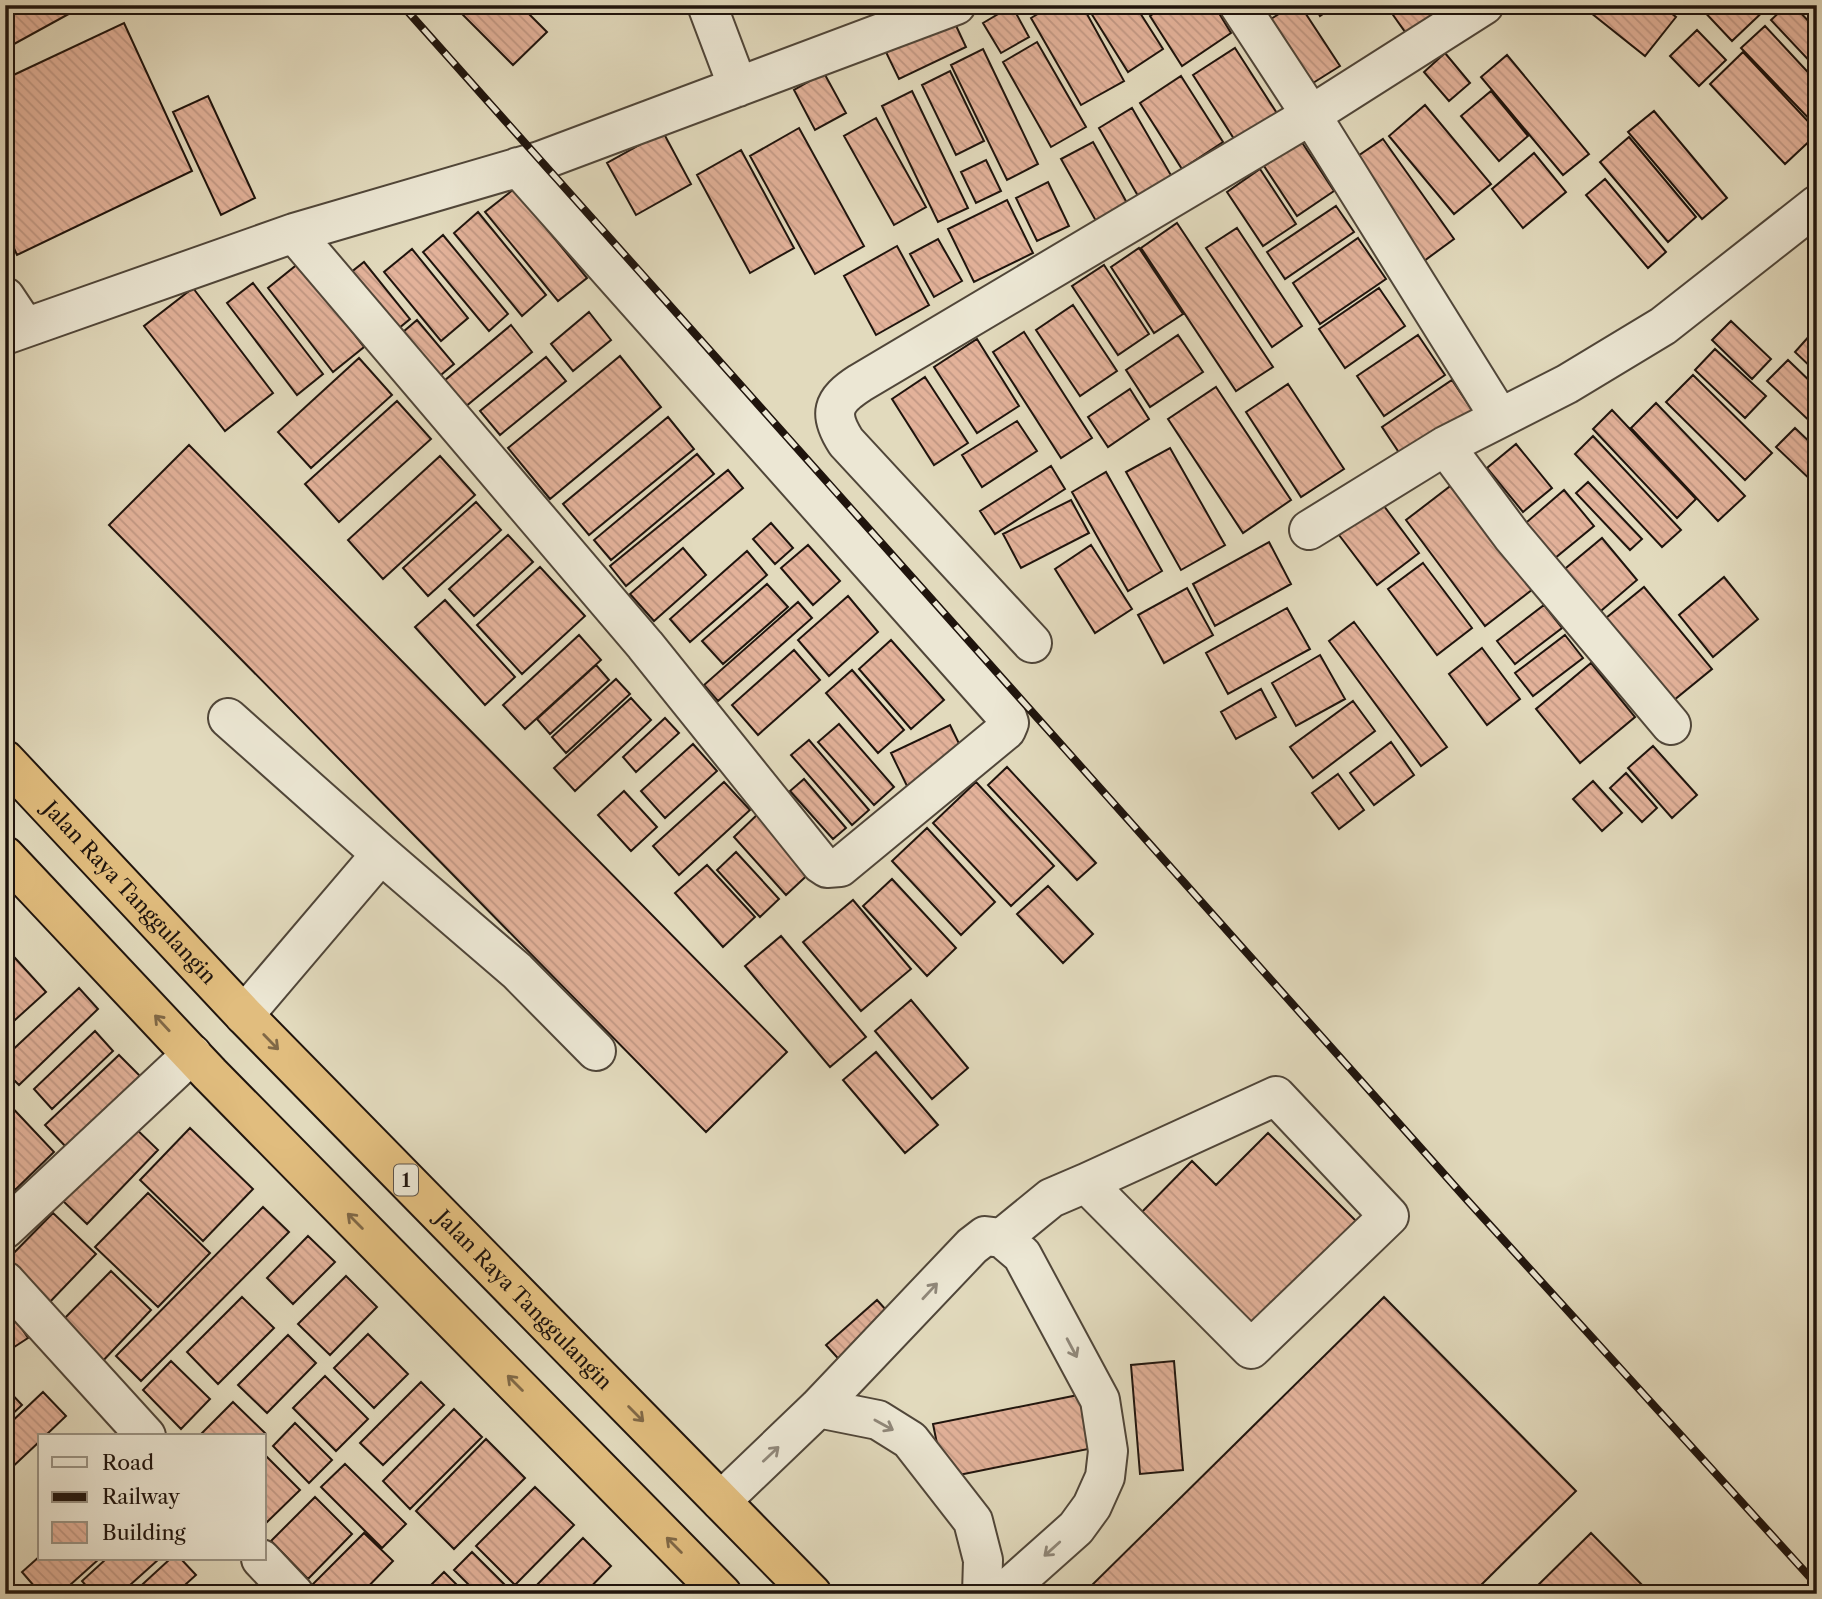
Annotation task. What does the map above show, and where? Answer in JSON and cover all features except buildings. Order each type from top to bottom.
[{"type":"highway","name":"Jalan Raya Tanggulangin","points":[[5,760],[244,1015],[812,1594]]},
{"type":"highway","points":[[5,856],[191,1054],[715,1591]]},
{"type":"street","points":[[707,5],[738,87]]},
{"type":"street","points":[[12,320],[540,161],[956,5]]},
{"type":"street","points":[[1239,5],[1311,115],[1500,418]]},
{"type":"street","points":[[1031,643],[846,442],[835,424],[836,407],[847,391],[1311,115],[1484,5]]},
{"type":"street","points":[[294,233],[645,645],[821,864],[827,868],[840,867],[1006,730],[1009,723],[1007,717],[518,167]]},
{"type":"street","points":[[1309,530],[1445,446],[1567,384],[1663,326],[1816,207]]},
{"type":"street","points":[[1445,446],[1512,536],[1671,726]]},
{"type":"street","points":[[228,718],[517,971],[596,1051]]},
{"type":"street","points":[[244,1015],[381,854]]},
{"type":"street","points":[[5,1229],[191,1054]]},
{"type":"street","points":[[1002,1238],[1051,1198],[1276,1096],[1389,1216],[1251,1349],[1086,1183]]},
{"type":"street","points":[[721,1500],[818,1408],[972,1246],[985,1236],[1002,1238],[1023,1255],[1100,1400],[1108,1451],[1105,1477],[1092,1506],[1076,1528],[1002,1594]]},
{"type":"street","points":[[5,1281],[144,1434]]},
{"type":"street","points":[[818,1408],[878,1420],[910,1440],[973,1521],[983,1560],[982,1594]]},
{"type":"street","points":[[262,1560],[294,1594]]},
{"type":"railway","points":[[402,5],[1468,1201],[1817,1585]]}]
